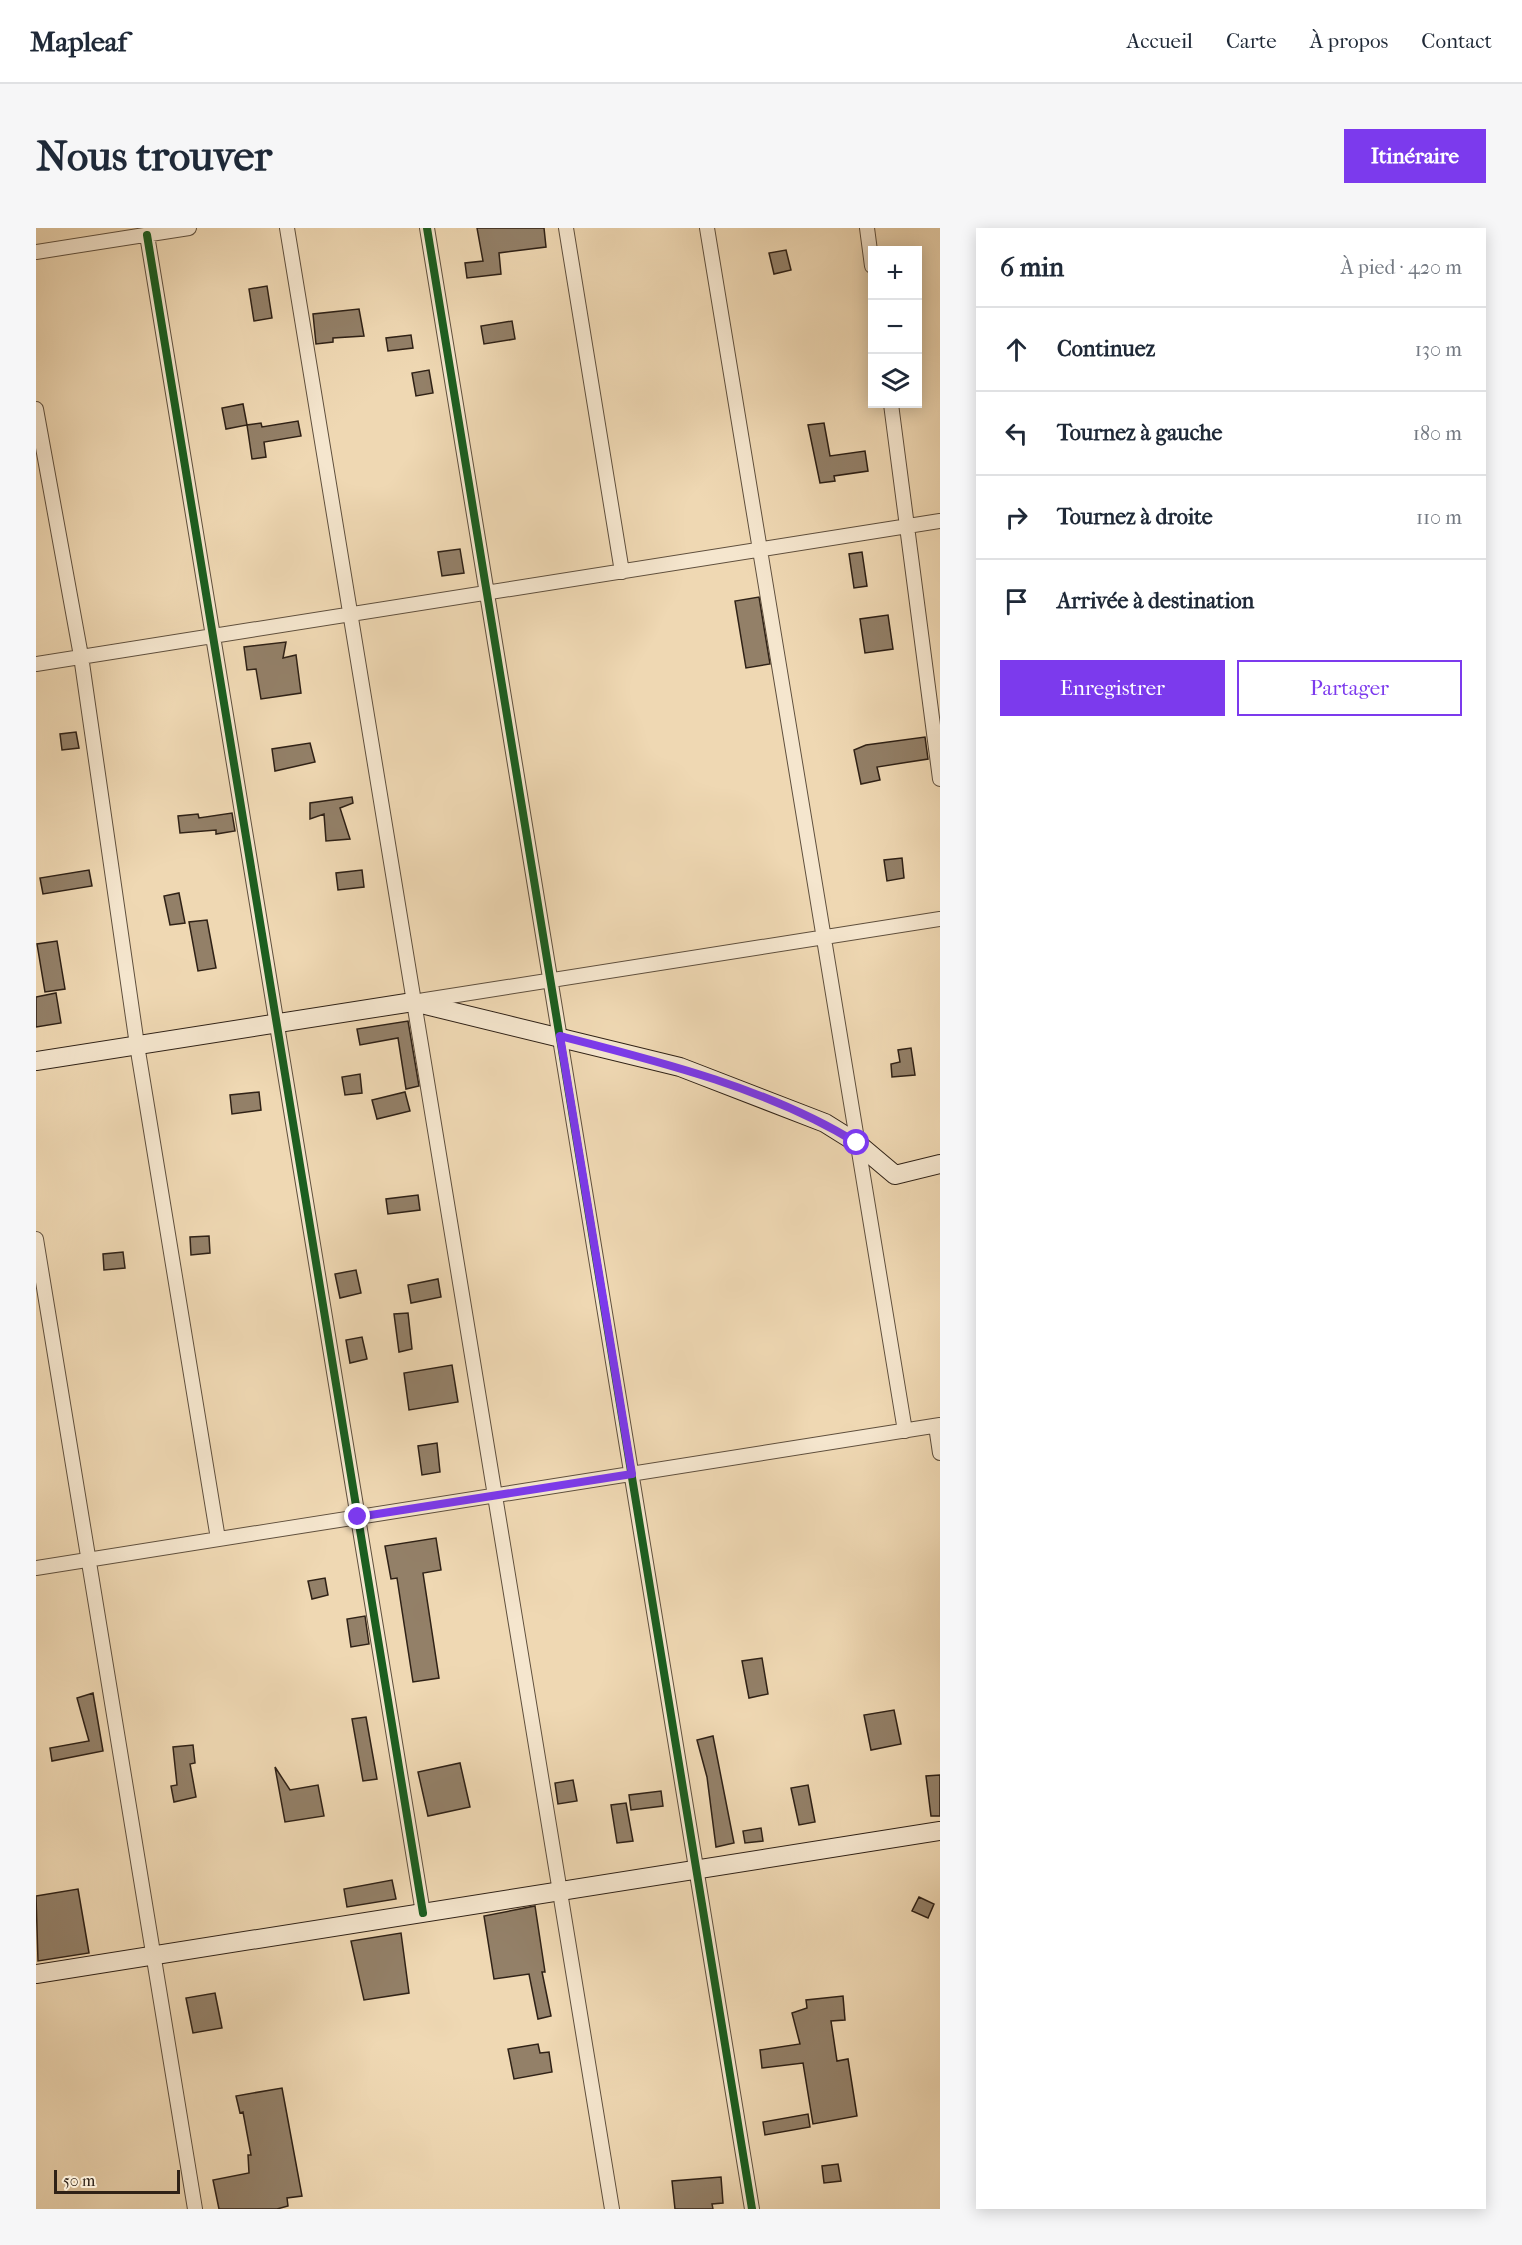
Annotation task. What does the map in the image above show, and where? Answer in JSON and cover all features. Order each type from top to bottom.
[{"type":"street","points":[[36,252],[189,228]]},
{"type":"street","points":[[286,228],[612,2209]]},
{"type":"street","points":[[427,228],[752,2209]]},
{"type":"street","points":[[566,228],[622,572]]},
{"type":"street","points":[[707,228],[905,1431]]},
{"type":"street","points":[[867,228],[870,246]]},
{"type":"street","points":[[147,235],[423,1913]]},
{"type":"street","points":[[892,408],[940,779]]},
{"type":"street","points":[[36,409],[81,656],[137,1045],[218,1539]]},
{"type":"street","points":[[36,664],[940,521]]},
{"type":"street","points":[[36,1061],[940,919]]},
{"type":"street","points":[[414,1002],[680,1067],[825,1123],[857,1143],[895,1175],[940,1164]]},
{"type":"street","points":[[36,1239],[195,2209]]},
{"type":"street","points":[[36,1568],[938,1425],[940,1453]]},
{"type":"street","points":[[36,1974],[940,1831]]},
{"type":"building","points":[[477,228],[544,228],[546,247],[499,253],[501,274],[467,278],[465,263],[483,261]]},
{"type":"building","points":[[786,250],[791,270],[774,274],[769,253]]},
{"type":"building","points":[[267,286],[272,318],[254,321],[249,289]]},
{"type":"building","points":[[359,309],[364,336],[333,338],[333,342],[316,344],[313,314]]},
{"type":"building","points":[[512,321],[515,339],[484,344],[481,326]]},
{"type":"building","points":[[411,335],[413,348],[388,351],[386,338]]},
{"type":"building","points":[[429,370],[433,393],[416,396],[412,373]]},
{"type":"building","points":[[243,404],[247,425],[226,429],[222,408]]},
{"type":"building","points":[[298,421],[301,436],[264,442],[266,457],[252,459],[247,425],[261,423],[262,427]]},
{"type":"building","points":[[824,423],[830,456],[865,451],[868,471],[834,476],[835,481],[820,483],[808,425]]},
{"type":"building","points":[[460,549],[464,573],[442,576],[438,552]]},
{"type":"building","points":[[862,552],[867,586],[854,588],[849,554]]},
{"type":"building","points":[[759,597],[770,664],[746,668],[735,601]]},
{"type":"building","points":[[888,615],[893,649],[865,653],[860,619]]},
{"type":"building","points":[[286,642],[283,658],[296,655],[301,693],[261,699],[256,669],[247,670],[244,647]]},
{"type":"building","points":[[76,732],[79,748],[62,750],[60,734]]},
{"type":"building","points":[[925,737],[928,759],[877,767],[880,780],[861,784],[854,750],[866,745]]},
{"type":"building","points":[[310,743],[315,762],[275,771],[272,749]]},
{"type":"building","points":[[352,797],[353,803],[340,808],[350,839],[326,841],[324,814],[310,819],[310,803]]},
{"type":"building","points":[[232,813],[235,831],[216,834],[216,830],[180,833],[178,816],[198,814],[199,818]]},
{"type":"building","points":[[902,858],[904,878],[887,881],[884,860]]},
{"type":"building","points":[[89,870],[92,886],[43,894],[40,878]]},
{"type":"building","points":[[362,870],[364,887],[338,890],[336,873]]},
{"type":"building","points":[[179,893],[185,923],[170,925],[164,896]]},
{"type":"building","points":[[207,920],[216,968],[198,971],[189,922]]},
{"type":"building","points":[[57,941],[65,989],[45,992],[37,944]]},
{"type":"building","points":[[56,993],[61,1023],[36,1027],[36,997]]},
{"type":"building","points":[[408,1021],[419,1086],[406,1089],[398,1038],[360,1045],[357,1029]]},
{"type":"building","points":[[911,1048],[915,1075],[892,1077],[891,1064],[900,1062],[898,1050]]},
{"type":"building","points":[[360,1074],[362,1093],[345,1095],[342,1077]]},
{"type":"building","points":[[259,1092],[261,1110],[232,1114],[230,1095]]},
{"type":"building","points":[[405,1092],[410,1111],[377,1119],[372,1100]]},
{"type":"building","points":[[418,1195],[420,1210],[388,1214],[386,1199]]},
{"type":"building","points":[[209,1236],[210,1253],[191,1255],[190,1237]]},
{"type":"building","points":[[123,1252],[125,1268],[104,1270],[103,1254]]},
{"type":"building","points":[[356,1270],[361,1293],[340,1298],[335,1274]]},
{"type":"building","points":[[438,1279],[441,1297],[411,1303],[408,1285]]},
{"type":"building","points":[[408,1313],[412,1349],[399,1352],[394,1314]]},
{"type":"building","points":[[362,1337],[367,1359],[350,1363],[346,1340]]},
{"type":"building","points":[[452,1365],[458,1402],[409,1410],[404,1373]]},
{"type":"building","points":[[437,1443],[440,1472],[422,1475],[418,1446]]},
{"type":"building","points":[[436,1538],[441,1570],[423,1573],[439,1678],[413,1682],[397,1578],[391,1579],[385,1546]]},
{"type":"building","points":[[325,1578],[328,1595],[312,1599],[308,1581]]},
{"type":"building","points":[[365,1616],[369,1644],[351,1647],[347,1619]]},
{"type":"building","points":[[762,1658],[768,1694],[749,1698],[742,1661]]},
{"type":"building","points":[[93,1693],[103,1751],[52,1761],[50,1748],[89,1741],[77,1698]]},
{"type":"building","points":[[894,1710],[901,1744],[871,1750],[864,1715]]},
{"type":"building","points":[[366,1717],[377,1779],[363,1781],[352,1719]]},
{"type":"building","points":[[713,1736],[734,1843],[716,1847],[707,1777],[697,1740]]},
{"type":"building","points":[[193,1745],[195,1763],[190,1764],[196,1797],[174,1802],[171,1786],[177,1785],[173,1747]]},
{"type":"building","points":[[460,1763],[470,1807],[428,1816],[418,1772]]},
{"type":"building","points":[[275,1767],[290,1790],[318,1785],[324,1816],[285,1822]]},
{"type":"building","points":[[940,1775],[940,1816],[931,1816],[926,1776]]},
{"type":"building","points":[[573,1780],[577,1801],[558,1804],[555,1783]]},
{"type":"building","points":[[808,1785],[815,1822],[799,1825],[791,1788]]},
{"type":"building","points":[[661,1791],[663,1806],[631,1810],[629,1795]]},
{"type":"building","points":[[626,1803],[633,1841],[617,1843],[611,1805]]},
{"type":"building","points":[[761,1828],[763,1841],[745,1843],[743,1831]]},
{"type":"building","points":[[392,1880],[396,1899],[347,1907],[344,1889]]},
{"type":"building","points":[[78,1889],[89,1953],[38,1961],[36,1896]]},
{"type":"building","points":[[919,1897],[934,1904],[928,1918],[912,1911]]},
{"type":"building","points":[[535,1906],[545,1972],[542,1972],[551,2016],[538,2019],[529,1974],[494,1979],[484,1916]]},
{"type":"building","points":[[401,1933],[409,1993],[364,2000],[351,1941]]},
{"type":"building","points":[[215,1993],[222,2028],[193,2033],[186,1998]]},
{"type":"building","points":[[843,1996],[845,2020],[831,2021],[837,2061],[848,2059],[857,2116],[813,2124],[803,2063],[762,2068],[760,2050],[800,2044],[792,2013],[807,2008],[806,2000]]},
{"type":"building","points":[[538,2044],[540,2053],[549,2052],[552,2072],[514,2079],[508,2049]]},
{"type":"building","points":[[282,2088],[302,2196],[287,2198],[288,2206],[277,2209],[219,2209],[213,2180],[249,2173],[248,2155],[251,2155],[243,2112],[240,2113],[236,2096]]},
{"type":"building","points":[[808,2114],[810,2127],[765,2135],[763,2122]]},
{"type":"building","points":[[838,2164],[841,2181],[824,2183],[822,2166]]},
{"type":"building","points":[[721,2177],[723,2203],[712,2204],[713,2209],[675,2209],[672,2181]]},
{"type":"cycle path","points":[[427,228],[752,2209]]},
{"type":"cycle path","points":[[147,235],[423,1913]]},
{"type":"route","points":[[358,1517],[632,1474],[560,1036],[680,1067],[825,1123],[857,1143]]}]
